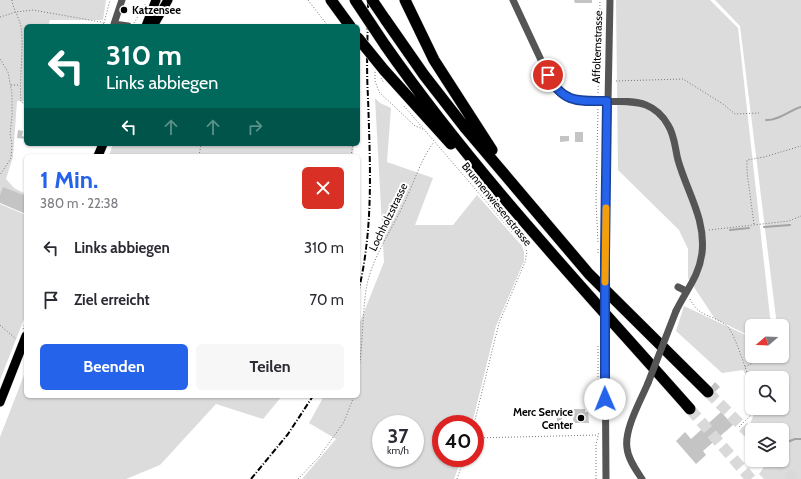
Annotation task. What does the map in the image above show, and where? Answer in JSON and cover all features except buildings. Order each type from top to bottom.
[{"type":"highway","points":[[331,0],[349,24]]},
{"type":"highway","points":[[355,0],[385,45],[433,111],[478,166],[690,409]]},
{"type":"highway","points":[[372,0],[424,75],[466,129],[537,214],[589,274],[708,392]]},
{"type":"highway","points":[[405,0],[434,60],[481,135],[525,193],[537,214]]},
{"type":"highway","points":[[360,40],[384,70],[447,140],[478,166]]},
{"type":"main road","points":[[147,24],[156,0]]},
{"type":"main road","points":[[153,24],[168,0]]},
{"type":"main road","points":[[0,402],[22,338]]},
{"type":"street","points":[[114,24],[122,0]]},
{"type":"street","points":[[513,0],[553,85],[561,94],[578,100],[646,105],[656,110],[663,117],[673,137],[678,161],[697,208],[702,231],[702,252],[697,275],[686,291],[676,311],[629,430],[627,448],[633,465],[642,479]]},
{"type":"street","name":"Affolternstrasse","points":[[606,479],[604,333],[607,81],[610,0]]},
{"type":"street","points":[[678,286],[686,291]]},
{"type":"path","points":[[12,0],[21,26],[22,75],[20,85],[21,102],[24,103]]},
{"type":"path","points":[[0,17],[16,12],[41,11],[104,23],[110,0]]},
{"type":"path","points":[[135,20],[141,8],[149,0]]},
{"type":"path","points":[[307,0],[326,24]]},
{"type":"path","points":[[598,249],[596,201],[600,0]]},
{"type":"path","points":[[0,60],[8,72],[12,116],[10,134],[12,144],[11,158],[0,175]]},
{"type":"path","points":[[607,81],[683,80],[723,104],[735,114],[759,113]]},
{"type":"path","points":[[10,85],[20,85]]},
{"type":"path","name":"Brunnenwiesenstrasse","points":[[404,106],[525,247],[527,252],[525,262],[499,323],[476,415]]},
{"type":"path","name":"Lochholzstrasse","points":[[360,362],[366,291],[371,270],[406,200],[425,154],[434,141]]},
{"type":"path","points":[[754,224],[746,160],[764,157],[801,146]]},
{"type":"path","points":[[702,231],[789,221],[801,216]]},
{"type":"path","points":[[686,291],[694,308],[727,326],[734,336],[745,371]]},
{"type":"path","points":[[0,326],[22,338]]},
{"type":"path","points":[[598,344],[598,416]]},
{"type":"path","points":[[744,367],[752,363]]},
{"type":"path","points":[[298,479],[319,457],[344,422],[353,398]]},
{"type":"path","points":[[739,428],[751,415]]},
{"type":"path","points":[[596,479],[596,445],[599,432]]},
{"type":"path","points":[[484,438],[598,436]]},
{"type":"path","points":[[457,479],[461,467]]},
{"type":"shaded area","points":[[0,0],[106,0],[103,20],[50,20],[49,24],[24,24],[24,101],[17,101],[13,157],[6,179],[14,188],[24,193],[24,196],[0,196]]},
{"type":"shaded area","points":[[616,0],[710,0],[738,28],[770,319],[745,319],[745,334],[715,319],[688,278],[688,249],[679,230],[618,170]]},
{"type":"shaded area","points":[[715,0],[801,0],[801,479],[764,479],[759,474],[764,467],[789,467],[789,423],[750,423],[753,415],[789,415],[789,371],[745,371],[745,374],[743,370],[722,373],[676,331],[684,306],[745,335],[745,363],[789,363],[789,319],[776,319],[740,26]]},
{"type":"shaded area","points":[[375,98],[380,103],[391,108],[387,162],[433,178],[415,225],[453,225],[477,195],[522,246],[524,261],[496,326],[474,415],[432,415],[432,467],[459,467],[454,479],[302,479],[336,439],[309,423],[323,398],[360,398],[360,322],[384,262]]},
{"type":"shaded area","points":[[112,146],[354,146],[353,154],[110,154]]},
{"type":"shaded area","points":[[0,204],[24,214],[24,319],[0,380]]},
{"type":"shaded area","points":[[24,375],[24,398],[280,398],[263,419],[216,404],[160,465],[126,479],[0,479],[0,437]]},
{"type":"waterway","points":[[766,120],[775,119],[801,107]]},
{"type":"waterway","points":[[764,227],[790,225]]},
{"type":"waterway","points":[[730,230],[749,228]]},
{"type":"waterway","points":[[789,441],[801,439]]},
{"type":"tunnel","points":[[708,392],[745,429]]},
{"type":"tunnel","points":[[690,409],[751,479]]},
{"type":"tunnel","points":[[783,467],[794,479]]},
{"type":"railway","points":[[360,283],[367,244],[370,195],[370,146],[367,73],[368,0]]},
{"type":"railway","points":[[251,479],[288,434],[312,398]]},
{"type":"slow traffic","points":[[605,282],[606,208]]},
{"type":"place","name":"Katzensee","points":[[124,10]]},
{"type":"place","name":"Merc Service Center","points":[[581,418]]},
{"type":"route","points":[[548,75],[553,85],[561,94],[570,98],[578,100],[607,101],[604,333],[605,399]]}]
